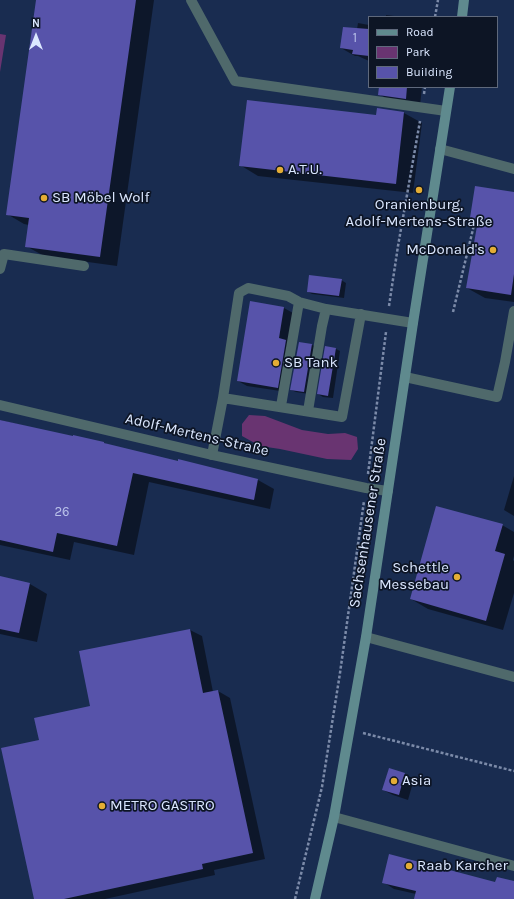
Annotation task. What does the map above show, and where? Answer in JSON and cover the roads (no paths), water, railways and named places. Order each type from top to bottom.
[{"type":"main road","points":[[462,16],[464,0]]},
{"type":"main road","name":"Sachsenhausener Straße","points":[[315,899],[334,817],[366,637],[450,88]]},
{"type":"street","points":[[191,0],[235,81],[446,111]]},
{"type":"street","points":[[440,149],[514,169]]},
{"type":"street","points":[[0,269],[4,254],[84,266]]},
{"type":"street","points":[[212,455],[223,398],[239,293],[248,288],[288,296],[299,302],[326,308],[413,323]]},
{"type":"street","points":[[280,406],[299,302]]},
{"type":"street","points":[[308,411],[326,308]]},
{"type":"street","points":[[405,377],[497,397],[514,311]]},
{"type":"street","points":[[223,398],[342,417],[361,314]]},
{"type":"street","name":"Adolf-Mertens-Straße","points":[[0,405],[212,455],[366,488],[388,491]]},
{"type":"street","points":[[366,637],[514,677]]},
{"type":"street","points":[[334,817],[514,866]]},
{"type":"place","name":"A.T.U.","points":[[280,170]]},
{"type":"place","name":"Oranienburg, Adolf-Mertens-Straße","points":[[419,190]]},
{"type":"place","name":"SB Möbel Wolf","points":[[44,198]]},
{"type":"place","name":"McDonald's","points":[[493,250]]},
{"type":"place","name":"SB Tank","points":[[276,363]]},
{"type":"place","name":"Schettle Messebau","points":[[457,577]]},
{"type":"place","name":"Asia","points":[[394,781]]},
{"type":"place","name":"METRO GASTRO","points":[[102,806]]},
{"type":"place","name":"Raab Karcher","points":[[409,866]]}]
